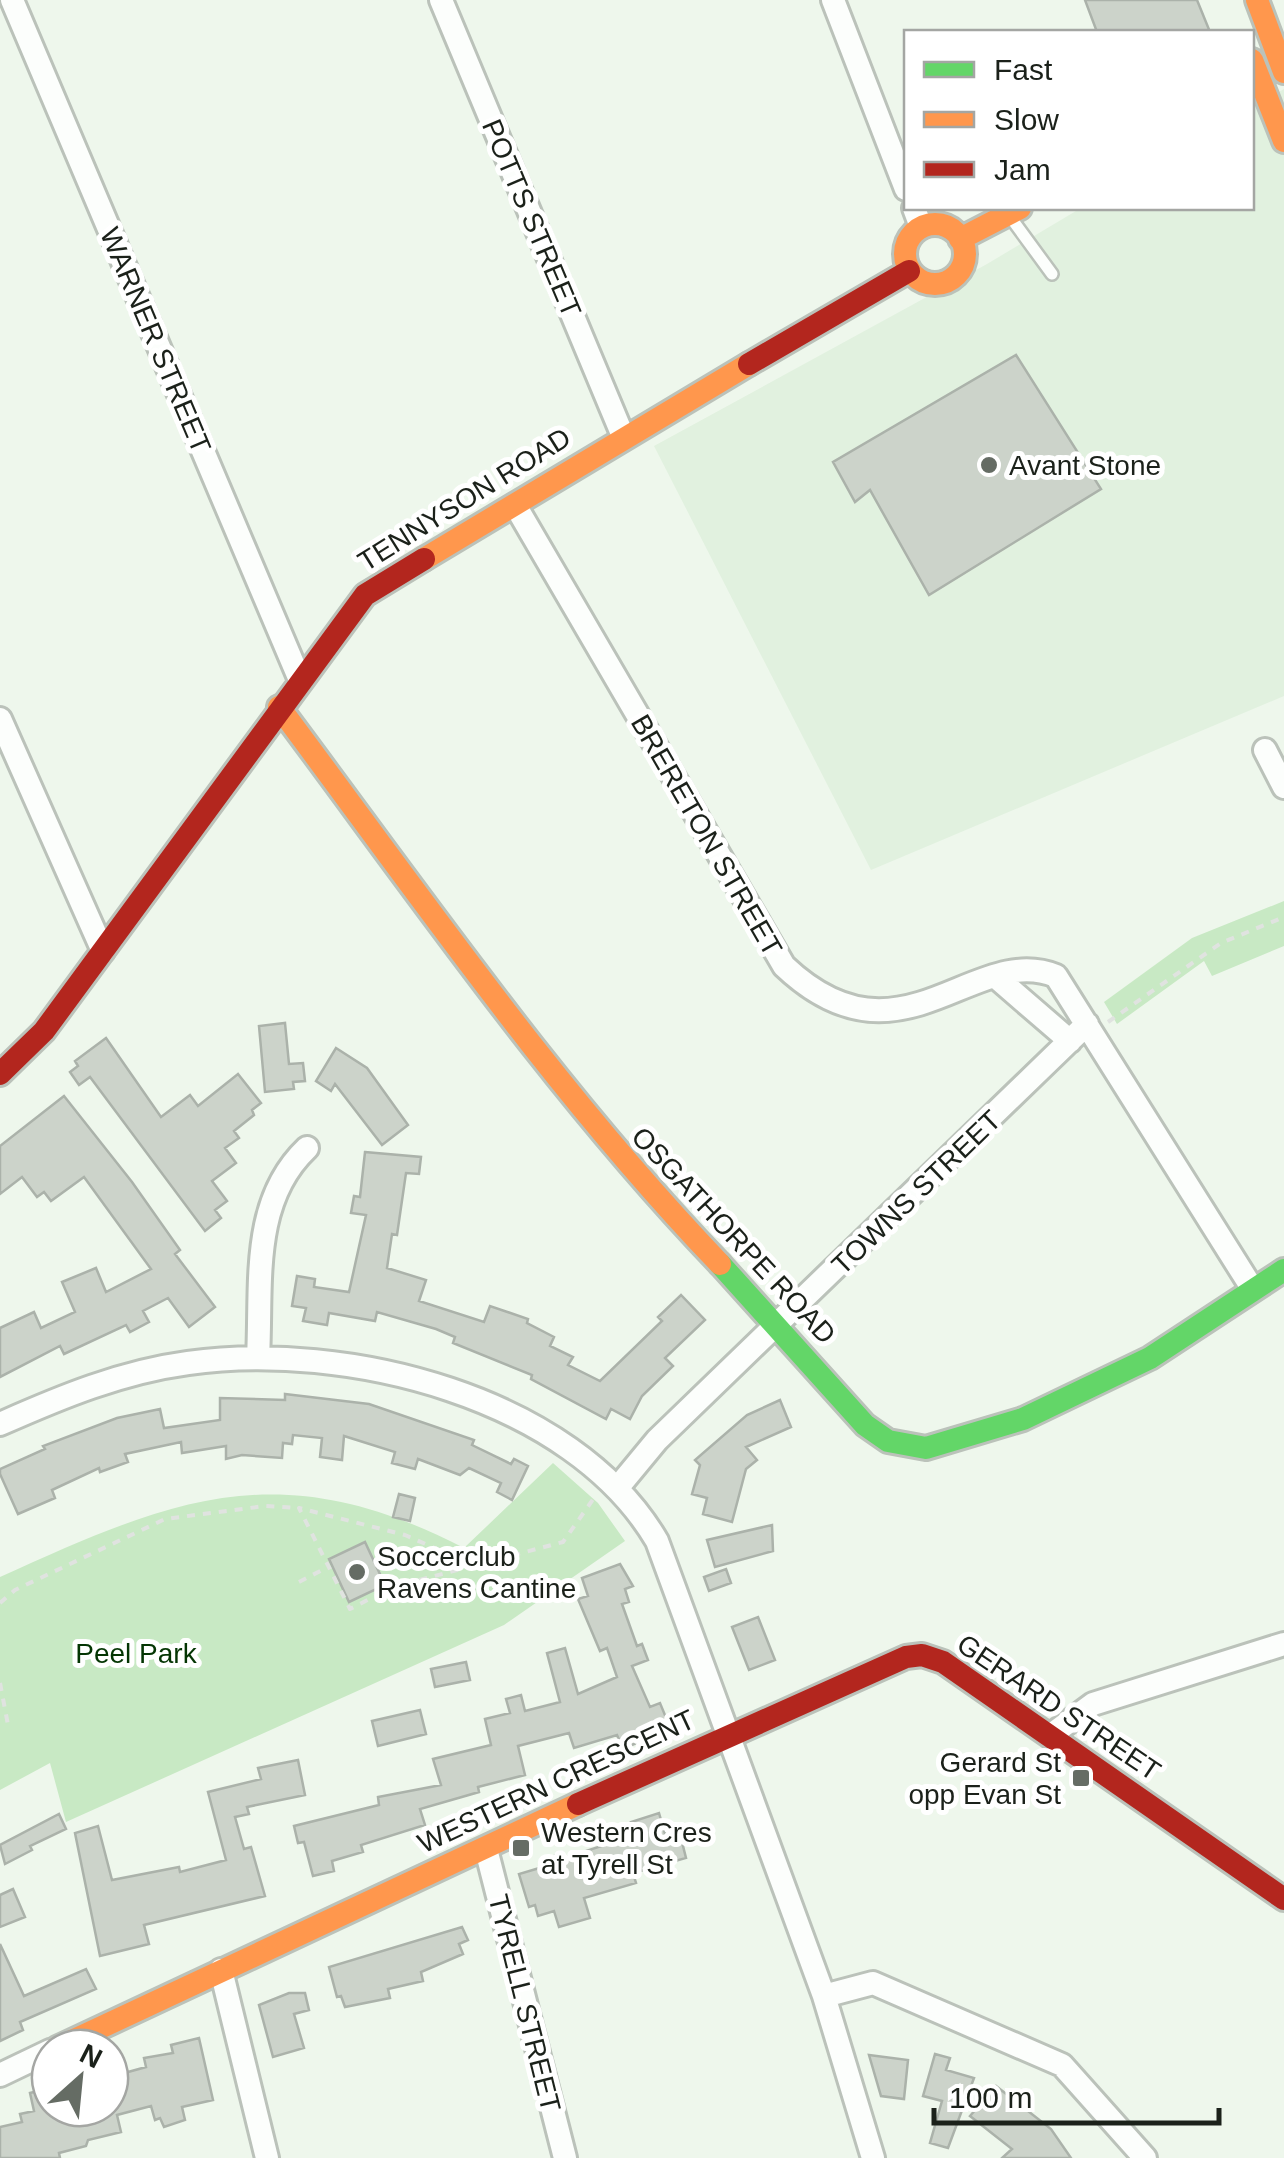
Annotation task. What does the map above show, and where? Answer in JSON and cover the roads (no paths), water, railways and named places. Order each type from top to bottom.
[{"type":"main road","points":[[1254,68],[1282,66],[1257,0]]},
{"type":"main road","points":[[1254,70],[1284,140]]},
{"type":"main road","points":[[960,239],[1014,211]]},
{"type":"main road","points":[[917,217],[948,228],[960,239],[965,255],[956,276],[934,284],[910,271],[904,253],[917,217]]},
{"type":"main road","name":"TENNYSON ROAD","points":[[0,1074],[44,1031],[278,707],[365,595],[623,436],[910,271]]},
{"type":"main road","name":"OSGATHORPE ROAD","points":[[278,707],[564,1090],[632,1172],[779,1326],[865,1424],[888,1441],[926,1448],[1024,1419],[1118,1375],[1284,1270]]},
{"type":"main road","name":"GERARD STREET","points":[[729,1733],[906,1656],[922,1655],[943,1662],[1284,1898]]},
{"type":"main road","name":"WESTERN CRESCENT","points":[[99,2028],[729,1733]]},
{"type":"street","name":"WARNER STREET","points":[[12,0],[300,680]]},
{"type":"street","name":"POTTS STREET","points":[[441,0],[623,436]]},
{"type":"street","points":[[833,0],[904,184]]},
{"type":"street","name":"BRERETON STREET","points":[[515,504],[784,966],[834,1000],[880,1010],[920,1005],[998,978],[1036,970],[1056,976],[1083,1033],[1252,1288]]},
{"type":"street","points":[[0,720],[103,952]]},
{"type":"street","points":[[1264,750],[1284,787]]},
{"type":"street","name":"BRERETON STREET","points":[[998,978],[1083,1033]]},
{"type":"street","name":"TOWNS STREET","points":[[614,1482],[1083,1033]]},
{"type":"street","points":[[258,1358],[265,1218],[283,1174],[307,1148]]},
{"type":"street","points":[[0,1424],[125,1376],[189,1363],[258,1358],[371,1368],[438,1386],[527,1425],[614,1482],[657,1541],[729,1733]]},
{"type":"street","points":[[1051,1735],[1094,1704],[1284,1644]]},
{"type":"street","name":"WESTERN CRESCENT","points":[[729,1733],[824,1996],[872,2158]]},
{"type":"street","name":"TYRELL STREET","points":[[486,1848],[565,2158]]},
{"type":"street","points":[[221,1970],[268,2158]]},
{"type":"street","points":[[824,1996],[874,1984],[1062,2065],[1146,2158]]},
{"type":"street","name":"WESTERN CRESCENT","points":[[0,2075],[30,2061]]},
{"type":"lane","points":[[1014,211],[1052,274]]},
{"type":"place","name":"Avant Stone","points":[[989,465]]},
{"type":"place","name":"Soccerclub Ravens Cantine","points":[[357,1572]]},
{"type":"place","name":"Gerard St opp Evan St","points":[[1081,1778]]},
{"type":"place","name":"Western Cres at Tyrell St","points":[[521,1848]]},
{"type":"park label","name":"Peel Park","points":[[136,1653]]}]
